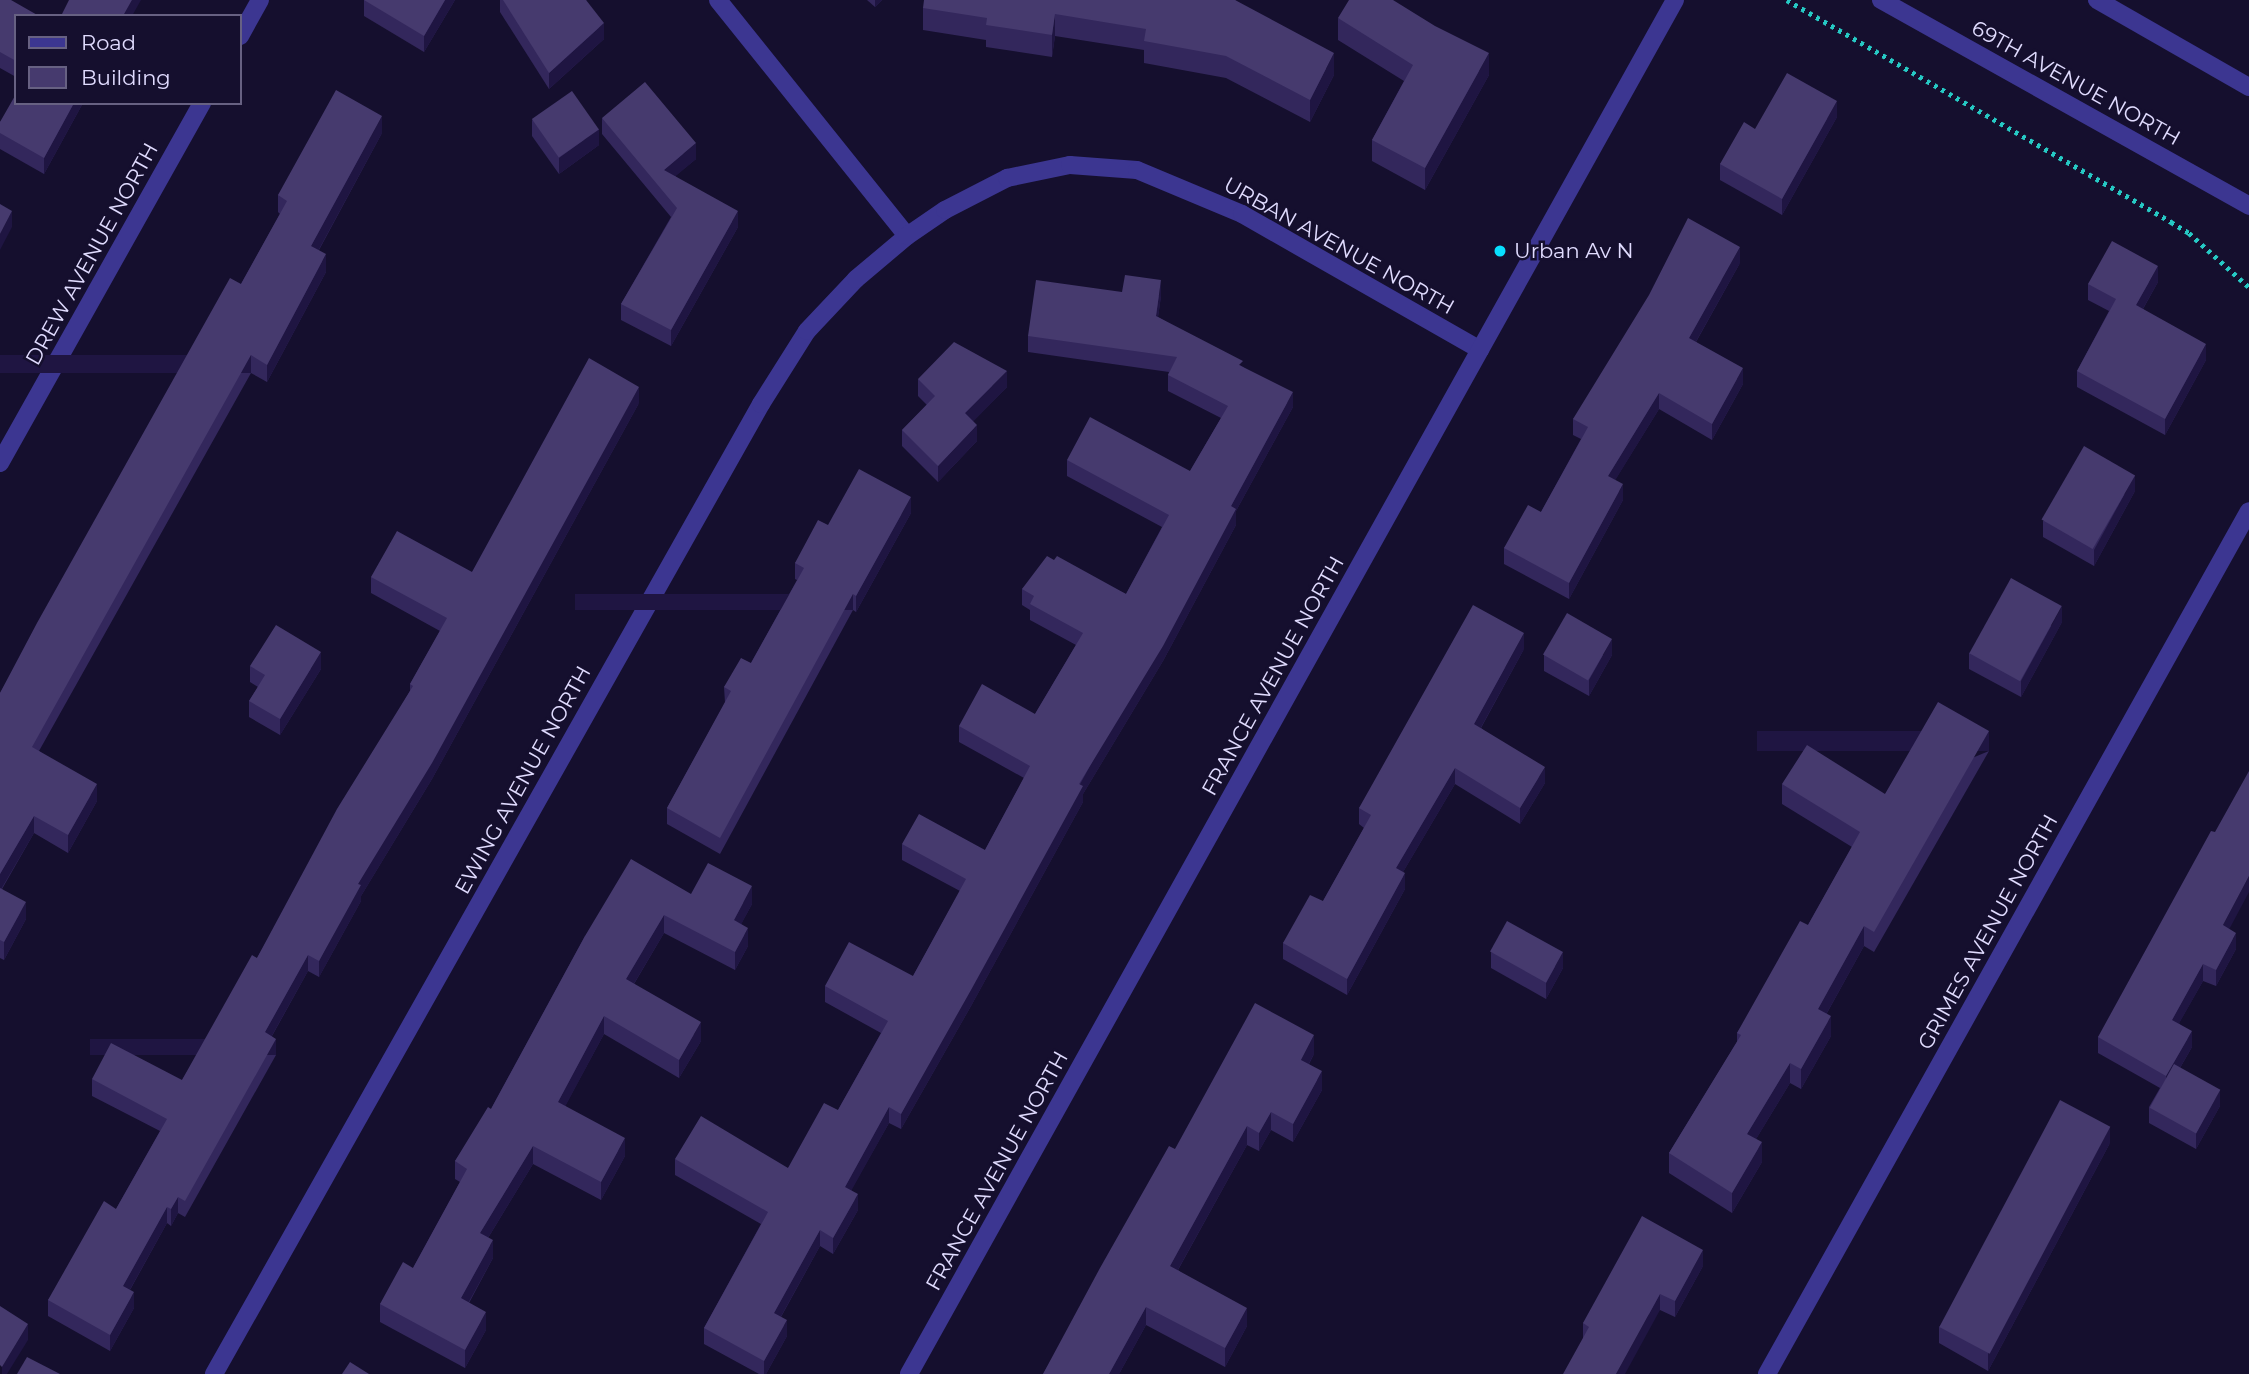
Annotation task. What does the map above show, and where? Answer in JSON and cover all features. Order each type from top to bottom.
[{"type":"street","points":[[242,32],[260,0]]},
{"type":"street","points":[[718,0],[907,236]]},
{"type":"street","name":"FRANCE AVENUE NORTH","points":[[909,1374],[1675,0]]},
{"type":"street","name":"69TH AVENUE NORTH","points":[[1881,0],[2249,206]]},
{"type":"street","points":[[2097,0],[2249,88]]},
{"type":"street","name":"DREW AVENUE NORTH","points":[[0,463],[201,105]]},
{"type":"street","name":"URBAN AVENUE NORTH","points":[[907,236],[945,210],[1007,178],[1070,165],[1137,170],[1242,214],[1480,351]]},
{"type":"street","name":"EWING AVENUE NORTH","points":[[214,1374],[761,404],[807,331],[856,279],[907,236]]},
{"type":"street","name":"GRIMES AVENUE NORTH","points":[[1766,1374],[2249,511]]},
{"type":"path","points":[[1787,0],[2180,227],[2249,287]]},
{"type":"building","points":[[0,0],[11,0],[36,14],[14,14],[14,60],[0,52]]},
{"type":"building","points":[[69,0],[132,0],[124,14],[62,14]]},
{"type":"building","points":[[364,0],[445,0],[424,36]]},
{"type":"building","points":[[503,0],[586,0],[604,23],[549,73]]},
{"type":"building","points":[[924,0],[1235,0],[1334,53],[1310,100],[1226,56],[1144,41],[1146,29],[1055,14],[1052,35],[986,25],[987,18],[923,8]]},
{"type":"building","points":[[1349,0],[1393,0],[1435,26],[1489,53],[1425,168],[1372,140],[1413,65],[1338,18]]},
{"type":"building","points":[[1787,73],[1837,101],[1782,199],[1720,164],[1744,122],[1755,129]]},
{"type":"building","points":[[645,82],[696,143],[664,170],[738,211],[671,330],[621,304],[677,208],[602,118]]},
{"type":"building","points":[[336,90],[382,116],[311,246],[326,254],[267,365],[251,355],[32,747],[97,784],[68,835],[34,816],[0,874],[0,693],[230,278],[241,284],[287,201],[278,195]]},
{"type":"building","points":[[572,91],[599,130],[559,158],[532,119]]},
{"type":"building","points":[[14,98],[14,105],[73,105],[44,158],[0,133],[0,122]]},
{"type":"building","points":[[0,204],[12,211],[0,234]]},
{"type":"building","points":[[1688,218],[1740,247],[1689,338],[1743,368],[1712,424],[1659,393],[1608,476],[1623,484],[1569,583],[1504,548],[1528,505],[1541,512],[1588,427],[1573,419],[1649,295]]},
{"type":"building","points":[[2112,241],[2158,266],[2136,305],[2206,344],[2165,419],[2077,371],[2116,299],[2088,284]]},
{"type":"building","points":[[1125,275],[1161,280],[1156,316],[1243,361],[1239,365],[1293,392],[1231,506],[1236,509],[1163,646],[1079,784],[1083,786],[971,990],[901,1114],[889,1107],[845,1187],[858,1194],[833,1238],[820,1230],[774,1313],[787,1320],[764,1361],[704,1328],[768,1212],[675,1159],[701,1116],[788,1168],[824,1103],[838,1110],[888,1021],[825,986],[849,942],[913,976],[966,879],[902,844],[919,814],[985,850],[1030,766],[959,726],[982,684],[1035,714],[1083,633],[1030,604],[1034,596],[1022,589],[1047,556],[1054,560],[1057,556],[1126,594],[1169,515],[1067,460],[1090,417],[1190,471],[1228,406],[1168,375],[1177,357],[1028,336],[1036,280],[1122,292]]},
{"type":"building","points":[[954,342],[1007,371],[965,413],[977,425],[938,466],[902,430],[935,396],[918,379]]},
{"type":"building","points":[[589,358],[639,387],[432,763],[358,884],[361,885],[319,961],[308,955],[265,1032],[276,1039],[185,1201],[178,1197],[171,1209],[167,1207],[123,1286],[134,1292],[110,1335],[48,1300],[104,1201],[116,1209],[167,1119],[92,1079],[111,1043],[182,1080],[252,955],[257,958],[337,809],[413,686],[410,684],[447,618],[371,577],[397,531],[472,572]]},
{"type":"building","points":[[2084,446],[2135,476],[2093,549],[2042,520]]},
{"type":"building","points":[[859,469],[911,497],[856,596],[853,594],[720,838],[667,808],[731,691],[724,687],[741,658],[751,663],[804,568],[795,563],[818,520],[828,525]]},
{"type":"building","points":[[2011,578],[2062,606],[2020,681],[1969,653]]},
{"type":"building","points":[[1473,605],[1524,633],[1474,724],[1545,767],[1520,808],[1455,768],[1396,868],[1405,873],[1347,979],[1283,943],[1310,895],[1323,901],[1371,815],[1359,808]]},
{"type":"building","points":[[1567,613],[1612,639],[1588,681],[1543,655]]},
{"type":"building","points":[[276,625],[321,652],[280,719],[249,701],[265,675],[250,666]]},
{"type":"building","points":[[1938,702],[1989,731],[1874,932],[1864,926],[1818,1009],[1831,1016],[1801,1069],[1790,1063],[1747,1134],[1762,1142],[1732,1193],[1669,1153],[1741,1035],[1737,1033],[1800,921],[1808,925],[1860,832],[1782,784],[1807,745],[1885,794]]},
{"type":"building","points":[[2249,771],[2249,876],[2223,925],[2236,933],[2216,970],[2203,964],[2172,1020],[2192,1031],[2166,1076],[2098,1037],[2211,831],[2215,832]]},
{"type":"building","points":[[631,859],[691,894],[708,863],[752,886],[734,920],[748,928],[735,952],[664,915],[626,979],[701,1022],[679,1060],[604,1016],[558,1102],[625,1138],[601,1182],[533,1146],[480,1233],[493,1240],[461,1298],[486,1312],[465,1350],[380,1304],[403,1262],[413,1268],[467,1169],[455,1161],[488,1107],[491,1109],[585,936]]},
{"type":"building","points":[[0,888],[26,902],[4,942],[0,940]]},
{"type":"building","points":[[1507,921],[1563,952],[1546,983],[1490,952]]},
{"type":"building","points":[[1255,1003],[1314,1035],[1301,1060],[1322,1071],[1293,1124],[1271,1112],[1259,1133],[1247,1126],[1170,1266],[1247,1308],[1225,1348],[1146,1307],[1109,1374],[1043,1374],[1169,1146],[1175,1149]]},
{"type":"building","points":[[2174,1064],[2220,1090],[2196,1133],[2150,1108]]},
{"type":"building","points":[[2060,1100],[2110,1127],[1990,1354],[1939,1327]]},
{"type":"building","points":[[1642,1216],[1703,1250],[1675,1301],[1660,1294],[1616,1374],[1563,1374],[1589,1327],[1583,1323]]},
{"type":"building","points":[[0,1306],[28,1324],[2,1367],[0,1365]]},
{"type":"building","points":[[27,1357],[60,1374],[17,1374]]},
{"type":"building","points":[[350,1362],[369,1374],[342,1374]]},
{"type":"place","name":"Urban Av N","points":[[1500,251]]}]
